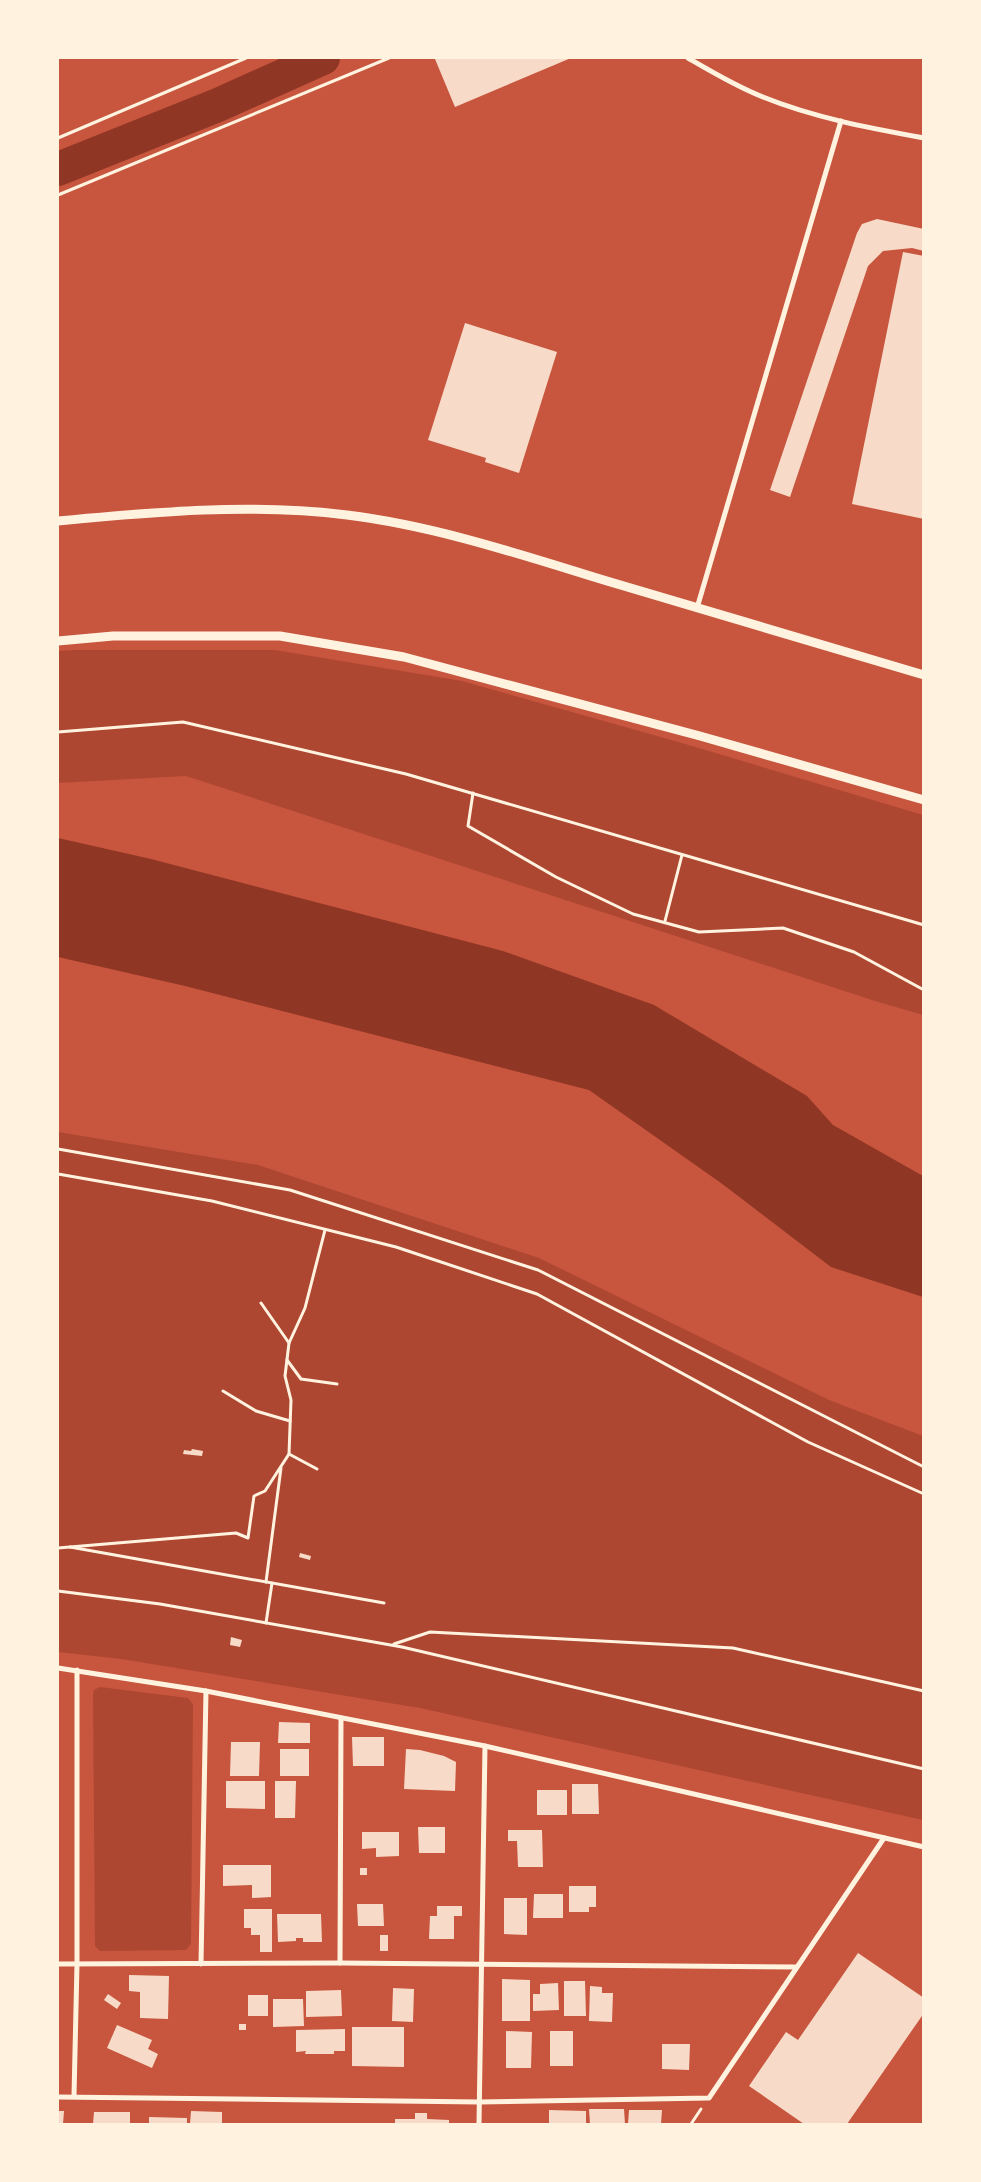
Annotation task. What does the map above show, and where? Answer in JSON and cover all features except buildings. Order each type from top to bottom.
[{"type":"street","points":[[688,58],[720,77],[762,97],[809,113],[924,138]]},
{"type":"street","points":[[696,608],[841,121]]},
{"type":"street","points":[[58,520],[170,511],[248,509],[346,515],[380,520],[488,545],[924,675]]},
{"type":"street","points":[[58,641],[114,636],[280,636],[404,656],[700,736],[924,800]]},
{"type":"street","points":[[58,1668],[206,1692],[485,1746],[924,1847]]},
{"type":"street","points":[[74,2096],[77,1964],[77,1670]]},
{"type":"street","points":[[201,1964],[206,1692]]},
{"type":"street","points":[[340,1963],[341,1718]]},
{"type":"street","points":[[479,2124],[485,1746]]},
{"type":"street","points":[[58,2097],[479,2102],[709,2098],[884,1838]]},
{"type":"street","points":[[58,1964],[340,1963],[796,1967]]},
{"type":"path","points":[[58,138],[246,58]]},
{"type":"path","points":[[58,195],[389,58]]},
{"type":"path","points":[[58,732],[183,722],[406,774],[924,925]]},
{"type":"path","points":[[473,794],[468,826],[556,877],[633,914],[665,921],[699,932],[783,928],[854,952],[924,990]]},
{"type":"path","points":[[665,921],[682,855]]},
{"type":"path","points":[[58,1150],[290,1190],[538,1270],[924,1467]]},
{"type":"path","points":[[58,1174],[212,1201],[396,1247],[537,1294],[808,1442],[924,1494]]},
{"type":"path","points":[[58,1548],[236,1533],[248,1538],[254,1496],[265,1491],[289,1454],[292,1400],[285,1376],[289,1343],[305,1308],[325,1230]]},
{"type":"path","points":[[261,1303],[289,1343]]},
{"type":"path","points":[[287,1360],[301,1379],[337,1384]]},
{"type":"path","points":[[223,1391],[256,1411],[290,1421]]},
{"type":"path","points":[[289,1454],[318,1468]]},
{"type":"path","points":[[266,1582],[282,1465]]},
{"type":"path","points":[[70,1547],[384,1603]]},
{"type":"path","points":[[266,1623],[272,1583]]},
{"type":"path","points":[[58,1591],[160,1604],[392,1645],[635,1700],[924,1769]]},
{"type":"path","points":[[392,1645],[430,1632],[733,1648],[924,1691]]},
{"type":"shaded area","points":[[275,650],[462,681],[682,743],[923,815],[923,1015],[186,776],[58,783],[58,651]]},
{"type":"shaded area","points":[[58,838],[151,859],[503,951],[654,1005],[807,1096],[833,1125],[923,1176],[923,1297],[831,1267],[721,1183],[589,1090],[185,986],[58,957]]},
{"type":"shaded area","points":[[58,1132],[258,1165],[539,1258],[829,1400],[923,1436],[923,1820],[420,1708],[121,1659],[58,1652]]},
{"type":"shaded area","points":[[100,1687],[188,1698],[193,1704],[191,1944],[186,1950],[100,1951],[95,1946],[93,1695],[94,1690]]},
{"type":"waterway","points":[[58,169],[218,105],[323,58]]}]
